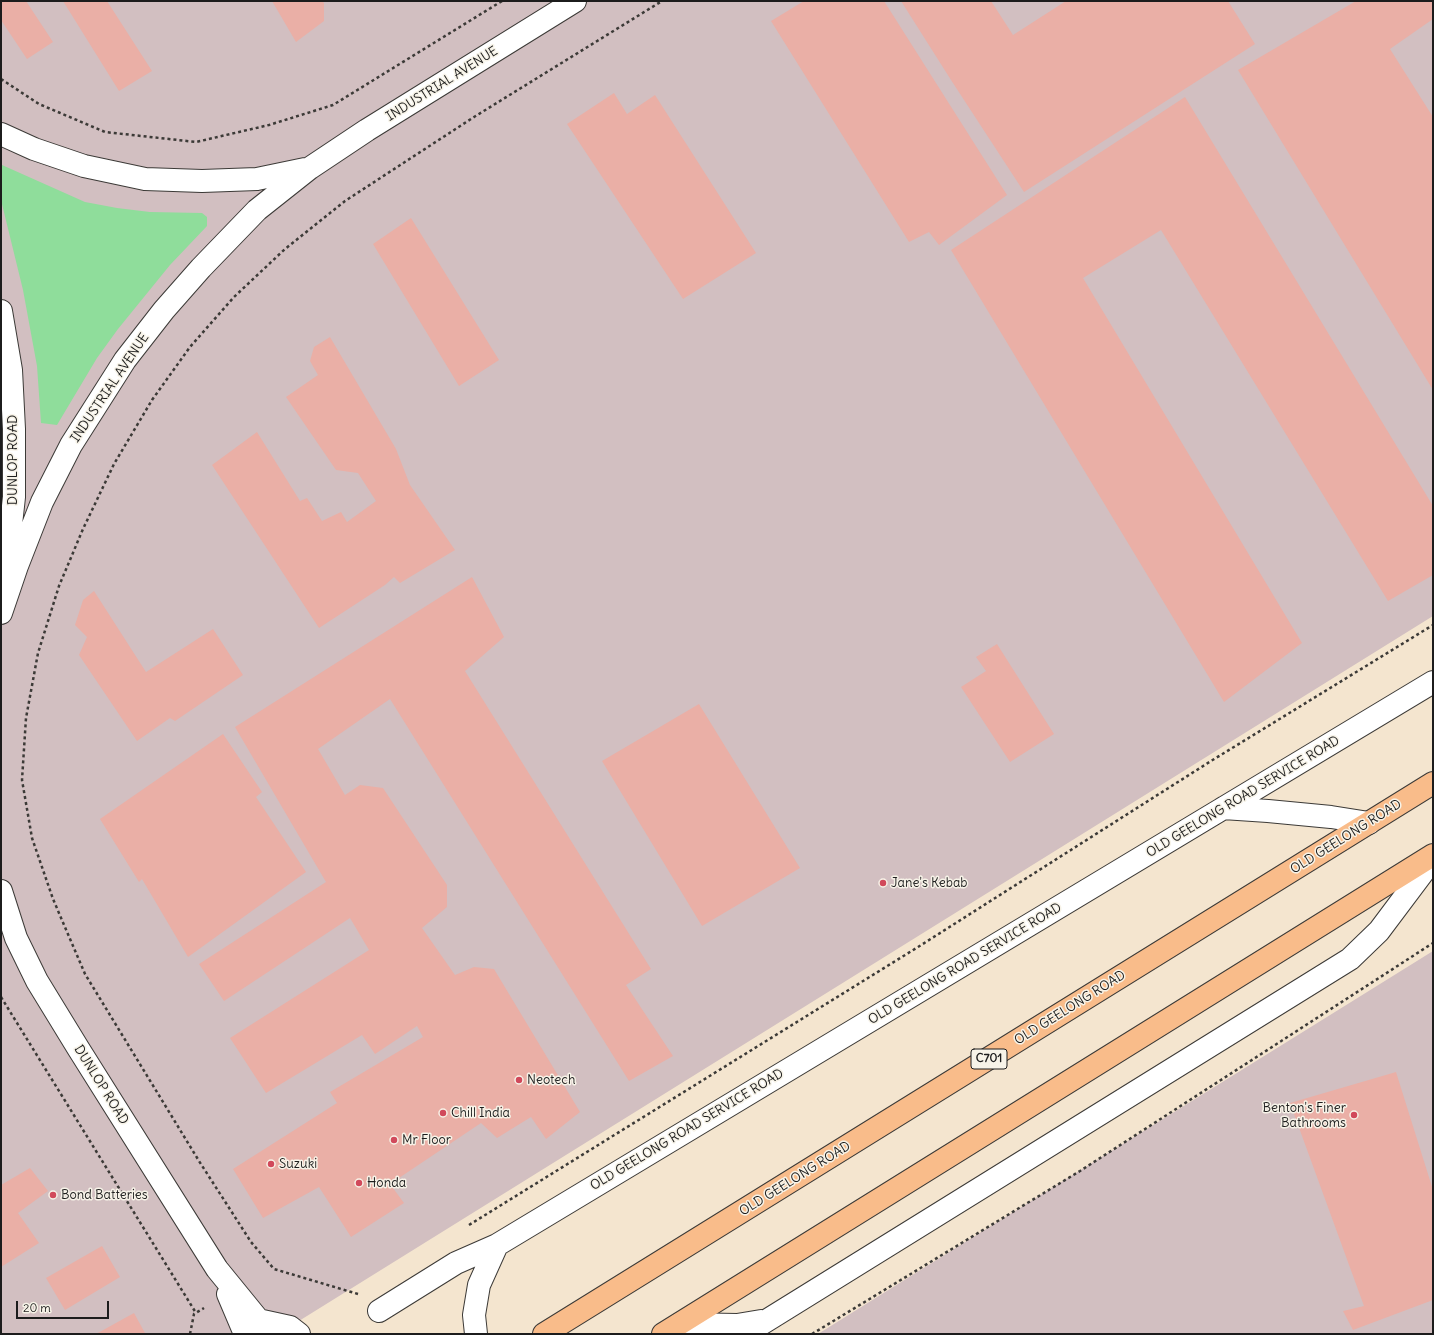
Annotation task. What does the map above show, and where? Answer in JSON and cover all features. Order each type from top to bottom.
[{"type":"main road","name":"OLD GEELONG ROAD","points":[[544,1334],[1433,783]]},
{"type":"main road","points":[[672,1329],[1433,855]]},
{"type":"street","name":"INDUSTRIAL AVENUE","points":[[1,613],[17,566],[42,502],[71,445],[125,360],[164,310],[206,263],[257,210],[310,168],[367,130],[575,1]]},
{"type":"street","name":"INDUSTRIAL AVENUE","points":[[1,134],[34,149],[84,166],[145,179],[202,182],[257,179],[310,168]]},
{"type":"street","name":"DUNLOP ROAD","points":[[1,310],[11,370],[14,429],[14,497],[10,545],[1,609]]},
{"type":"street","name":"OLD GEELONG ROAD SERVICE ROAD","points":[[379,1311],[456,1264],[497,1245],[1433,682]]},
{"type":"street","points":[[1223,808],[1315,816],[1369,823]]},
{"type":"street","points":[[745,1334],[1350,959],[1379,931],[1433,859]]},
{"type":"street","name":"DUNLOP ROAD","points":[[1,891],[16,938],[37,980],[217,1269],[258,1329]]},
{"type":"street","points":[[476,1334],[474,1315],[479,1285],[497,1245]]},
{"type":"street","points":[[672,1329],[736,1325],[766,1320]]},
{"type":"street","points":[[258,1329],[290,1327],[299,1334]]},
{"type":"path","points":[[1,79],[39,104],[105,132],[196,142],[269,126],[333,105],[502,1]]},
{"type":"path","points":[[360,1295],[274,1269],[251,1242],[199,1161],[85,974],[53,899],[32,838],[22,780],[26,718],[38,652],[59,586],[83,529],[114,464],[152,400],[190,347],[234,297],[285,249],[345,201],[474,117],[662,1]]},
{"type":"path","points":[[464,1228],[918,947],[1211,761],[1433,624]]},
{"type":"path","points":[[812,1334],[1087,1167],[1433,943]]},
{"type":"path","points":[[1,996],[196,1313]]},
{"type":"shaded area","points":[[1,1],[1433,1],[1433,616],[278,1334],[1,1334]]},
{"type":"shaded area","points":[[1433,951],[1433,1334],[818,1334],[978,1234]]},
{"type":"green space","points":[[2,165],[85,202],[150,212],[202,213],[207,217],[207,226],[170,265],[118,329],[97,358],[57,425],[41,423],[37,366],[23,290],[1,200]]},
{"type":"building","points":[[1,1],[26,1],[53,42],[27,59],[1,20]]},
{"type":"building","points":[[63,1],[107,1],[152,71],[119,91]]},
{"type":"building","points":[[272,1],[322,1],[324,3],[324,21],[296,42]]},
{"type":"building","points":[[804,1],[884,1],[1007,195],[939,245],[929,232],[909,242],[771,21]]},
{"type":"building","points":[[901,1],[991,1],[1013,35],[1066,1],[1228,1],[1255,44],[1024,192]]},
{"type":"building","points":[[1356,1],[1433,1],[1433,19],[1390,49],[1433,117],[1433,390],[1238,70]]},
{"type":"building","points":[[614,93],[627,114],[655,95],[756,253],[683,299],[567,124]]},
{"type":"building","points":[[1185,97],[1433,506],[1433,575],[1388,601],[1161,230],[1083,278],[1302,643],[1224,702],[951,250]]},
{"type":"building","points":[[411,218],[499,360],[459,386],[373,244]]},
{"type":"building","points":[[330,337],[396,449],[410,485],[455,550],[400,583],[394,577],[385,585],[319,628],[212,465],[257,432],[300,501],[307,498],[322,521],[341,512],[347,522],[376,501],[358,473],[336,470],[286,397],[318,375],[310,361],[314,347]]},
{"type":"building","points":[[472,577],[504,637],[465,671],[651,969],[626,985],[673,1056],[629,1081],[390,699],[318,749],[345,795],[360,785],[383,788],[447,885],[447,907],[422,928],[455,975],[474,967],[494,969],[580,1112],[546,1139],[531,1117],[497,1138],[481,1123],[390,1184],[404,1203],[351,1237],[319,1187],[263,1218],[233,1169],[337,1103],[330,1092],[423,1037],[417,1026],[375,1054],[362,1035],[266,1093],[230,1038],[369,950],[350,918],[224,1001],[199,964],[326,882],[235,727]]},
{"type":"building","points":[[94,591],[146,672],[213,629],[243,675],[175,721],[170,718],[137,741],[79,655],[87,637],[75,625],[83,600]]},
{"type":"building","points":[[997,644],[1054,734],[1010,762],[961,687],[986,671],[976,657]]},
{"type":"building","points":[[699,704],[800,868],[702,926],[602,761]]},
{"type":"building","points":[[223,734],[262,792],[256,797],[306,872],[188,957],[142,879],[139,882],[100,819]]},
{"type":"building","points":[[1396,1072],[1433,1190],[1433,1300],[1353,1330],[1343,1311],[1364,1306],[1290,1103]]},
{"type":"building","points":[[30,1168],[48,1191],[18,1213],[39,1243],[1,1267],[1,1185]]},
{"type":"building","points":[[102,1246],[120,1277],[65,1310],[46,1278]]},
{"type":"building","points":[[134,1313],[145,1333],[96,1334]]},
{"type":"place","name":"Jane's Kebab","points":[[883,883]]},
{"type":"place","name":"Neotech","points":[[519,1080]]},
{"type":"place","name":"Chill India","points":[[443,1113]]},
{"type":"place","name":"Benton's Finer Bathrooms","points":[[1354,1115]]},
{"type":"place","name":"Mr Floor","points":[[394,1140]]},
{"type":"place","name":"Suzuki","points":[[271,1164]]},
{"type":"place","name":"Honda","points":[[359,1183]]},
{"type":"place","name":"Bond Batteries","points":[[53,1195]]}]
